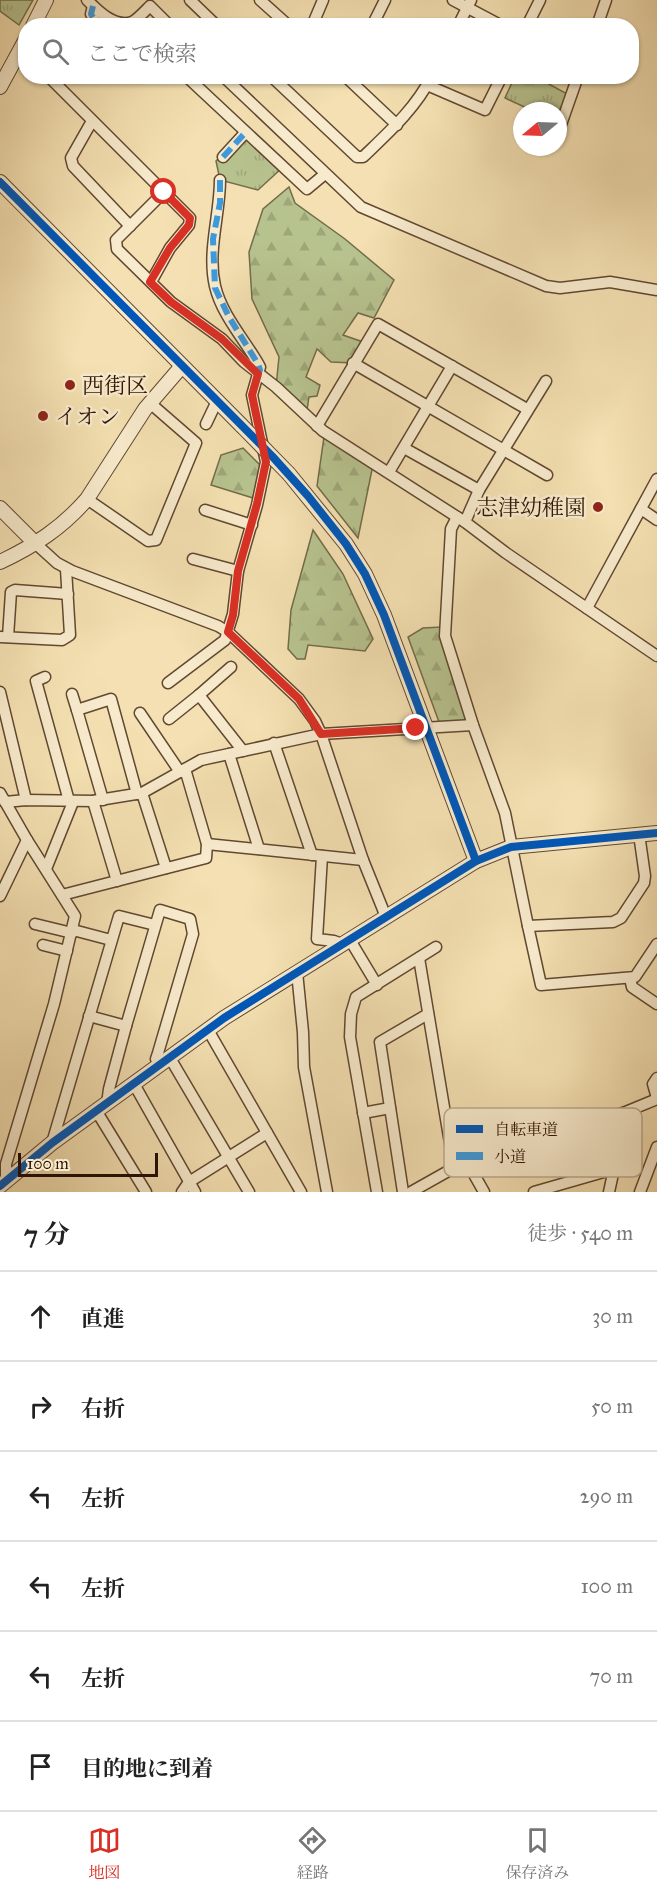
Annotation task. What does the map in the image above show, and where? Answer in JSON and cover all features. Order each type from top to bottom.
[{"type":"street","points":[[37,18],[46,0]]},
{"type":"street","points":[[190,0],[209,18]]},
{"type":"street","points":[[260,0],[280,18]]},
{"type":"street","points":[[315,18],[323,0]]},
{"type":"street","points":[[376,18],[385,0]]},
{"type":"street","points":[[453,0],[469,4],[490,18]]},
{"type":"street","points":[[531,18],[540,0]]},
{"type":"street","points":[[600,18],[606,0]]},
{"type":"street","points":[[90,3],[100,13],[110,18]]},
{"type":"street","points":[[90,3],[93,18]]},
{"type":"street","points":[[462,18],[469,4]]},
{"type":"street","points":[[136,18],[150,6],[162,18]]},
{"type":"street","points":[[0,87],[18,64]]},
{"type":"street","points":[[56,84],[190,218],[189,225],[170,248],[150,282]]},
{"type":"street","points":[[194,84],[307,189],[325,174]]},
{"type":"street","points":[[231,84],[325,174],[369,212],[546,286],[560,288],[610,282],[657,290]]},
{"type":"street","points":[[279,84],[357,157],[363,157],[397,125],[428,84]]},
{"type":"street","points":[[353,84],[397,125]]},
{"type":"street","points":[[436,84],[485,110],[498,84]]},
{"type":"street","points":[[567,107],[575,84]]},
{"type":"street","points":[[92,121],[71,158],[73,166],[130,226]]},
{"type":"street","points":[[223,157],[245,133]]},
{"type":"street","points":[[168,683],[225,640],[233,615],[238,571],[252,525],[266,462],[252,395],[260,367],[229,317],[215,288],[213,240],[220,203],[220,180]]},
{"type":"street","points":[[0,182],[289,474],[346,544],[365,574],[384,615],[476,861]]},
{"type":"street","points":[[164,192],[116,240],[117,249],[171,302],[222,339],[323,431],[461,519],[657,656]]},
{"type":"street","points":[[317,426],[378,324],[527,409]]},
{"type":"street","points":[[353,363],[547,475]]},
{"type":"street","points":[[0,562],[36,544],[67,520],[87,499],[150,403],[182,366]]},
{"type":"street","points":[[389,472],[452,366]]},
{"type":"street","points":[[546,381],[461,519],[451,529],[445,636],[505,813],[541,985],[635,977],[657,945]]},
{"type":"street","points":[[206,424],[217,401]]},
{"type":"street","points":[[87,499],[148,541],[156,540],[196,443],[150,403]]},
{"type":"street","points":[[404,448],[479,490]]},
{"type":"street","points":[[587,608],[657,479]]},
{"type":"street","points":[[0,508],[36,544],[66,569],[219,626],[299,699],[321,734],[363,860],[386,917]]},
{"type":"street","points":[[641,509],[657,520]]},
{"type":"street","points":[[205,510],[252,525]]},
{"type":"street","points":[[193,559],[238,571]]},
{"type":"street","points":[[66,569],[68,594],[70,635],[68,638],[62,640],[4,637],[11,592],[15,590],[68,594]]},
{"type":"street","points":[[170,719],[231,667]]},
{"type":"street","points":[[45,678],[36,681],[71,801],[46,869]]},
{"type":"street","points":[[0,692],[26,800]]},
{"type":"street","points":[[72,694],[117,881]]},
{"type":"street","points":[[199,695],[243,751]]},
{"type":"street","points":[[76,710],[111,699],[140,794],[166,868]]},
{"type":"street","points":[[62,895],[206,858],[207,844],[182,771],[140,714]]},
{"type":"street","points":[[3,798],[71,801],[140,794],[201,760],[274,743],[321,734],[474,725]]},
{"type":"street","points":[[274,743],[317,855],[317,939],[346,942],[377,985]]},
{"type":"street","points":[[229,754],[259,849]]},
{"type":"street","points":[[3,798],[75,916],[54,1004],[6,1164],[3,1184]]},
{"type":"street","points":[[3,1184],[52,1143],[208,1030],[476,861],[511,847],[657,832]]},
{"type":"street","points":[[528,926],[613,922],[621,918],[644,883],[639,834]]},
{"type":"street","points":[[0,896],[27,840]]},
{"type":"street","points":[[207,844],[363,860]]},
{"type":"street","points":[[644,868],[657,876]]},
{"type":"street","points":[[146,1192],[102,1108],[160,910],[190,919],[193,934],[156,1059],[165,1062],[229,1157],[249,1192]]},
{"type":"street","points":[[52,1143],[119,916],[155,925]]},
{"type":"street","points":[[35,924],[111,940]]},
{"type":"street","points":[[43,945],[67,951]]},
{"type":"street","points":[[377,1192],[350,1037],[351,1014],[356,997],[436,947]]},
{"type":"street","points":[[419,958],[444,1108]]},
{"type":"street","points":[[297,972],[304,1067],[327,1192]]},
{"type":"street","points":[[630,978],[632,987],[657,1004]]},
{"type":"street","points":[[403,1192],[380,1042],[428,1014]]},
{"type":"street","points":[[89,1016],[126,1026]]},
{"type":"street","points":[[208,1030],[301,1192]]},
{"type":"street","points":[[636,1108],[657,1099],[653,1084],[657,1078]]},
{"type":"street","points":[[134,1084],[192,1187]]},
{"type":"street","points":[[363,1113],[390,1108]]},
{"type":"street","points":[[182,1192],[192,1187],[229,1157],[267,1133]]},
{"type":"street","points":[[640,1192],[653,1167],[657,1147]]},
{"type":"street","points":[[411,1192],[444,1173]]},
{"type":"street","points":[[476,1177],[484,1192]]},
{"type":"street","points":[[534,1192],[586,1177]]},
{"type":"street","points":[[609,1192],[612,1177]]},
{"type":"green space","points":[[0,0],[33,0],[23,18],[18,18],[18,24],[0,11]]},
{"type":"green space","points":[[511,84],[549,84],[571,96],[567,104],[567,102],[514,102],[505,98]]},
{"type":"green space","points":[[245,133],[283,167],[258,190],[220,180],[216,161]]},
{"type":"green space","points":[[289,187],[295,203],[345,239],[394,280],[374,318],[358,313],[343,335],[366,343],[353,363],[331,362],[317,349],[306,377],[320,385],[317,396],[309,397],[307,410],[276,387],[279,357],[252,299],[249,252],[263,209]]},
{"type":"green space","points":[[324,437],[373,465],[358,538],[317,486]]},
{"type":"green space","points":[[243,448],[261,466],[253,498],[211,485],[221,455]]},
{"type":"green space","points":[[313,530],[343,574],[373,639],[365,651],[308,645],[305,659],[297,659],[288,649],[291,610]]},
{"type":"green space","points":[[442,627],[468,722],[439,722],[408,637],[423,628]]},
{"type":"marked path","points":[[93,6],[91,14],[93,18]]},
{"type":"marked path","points":[[223,157],[245,133]]},
{"type":"marked path","points":[[220,180],[220,203],[213,239],[215,288],[229,317],[258,364],[260,370],[258,374]]},
{"type":"cycle path","points":[[0,182],[272,456],[308,496],[346,544],[365,574],[384,615],[476,861]]},
{"type":"cycle path","points":[[0,1186],[52,1143],[224,1018],[476,861],[511,847],[657,833]]},
{"type":"place","name":"西街区","points":[[70,385]]},
{"type":"place","name":"イオン","points":[[43,416]]},
{"type":"place","name":"志津幼稚園","points":[[598,507]]},
{"type":"route","points":[[164,192],[190,218],[189,225],[170,248],[150,282],[171,302],[222,339],[258,374],[252,395],[266,462],[252,525],[238,571],[233,615],[228,632],[299,699],[307,708],[321,734],[416,728]]}]
